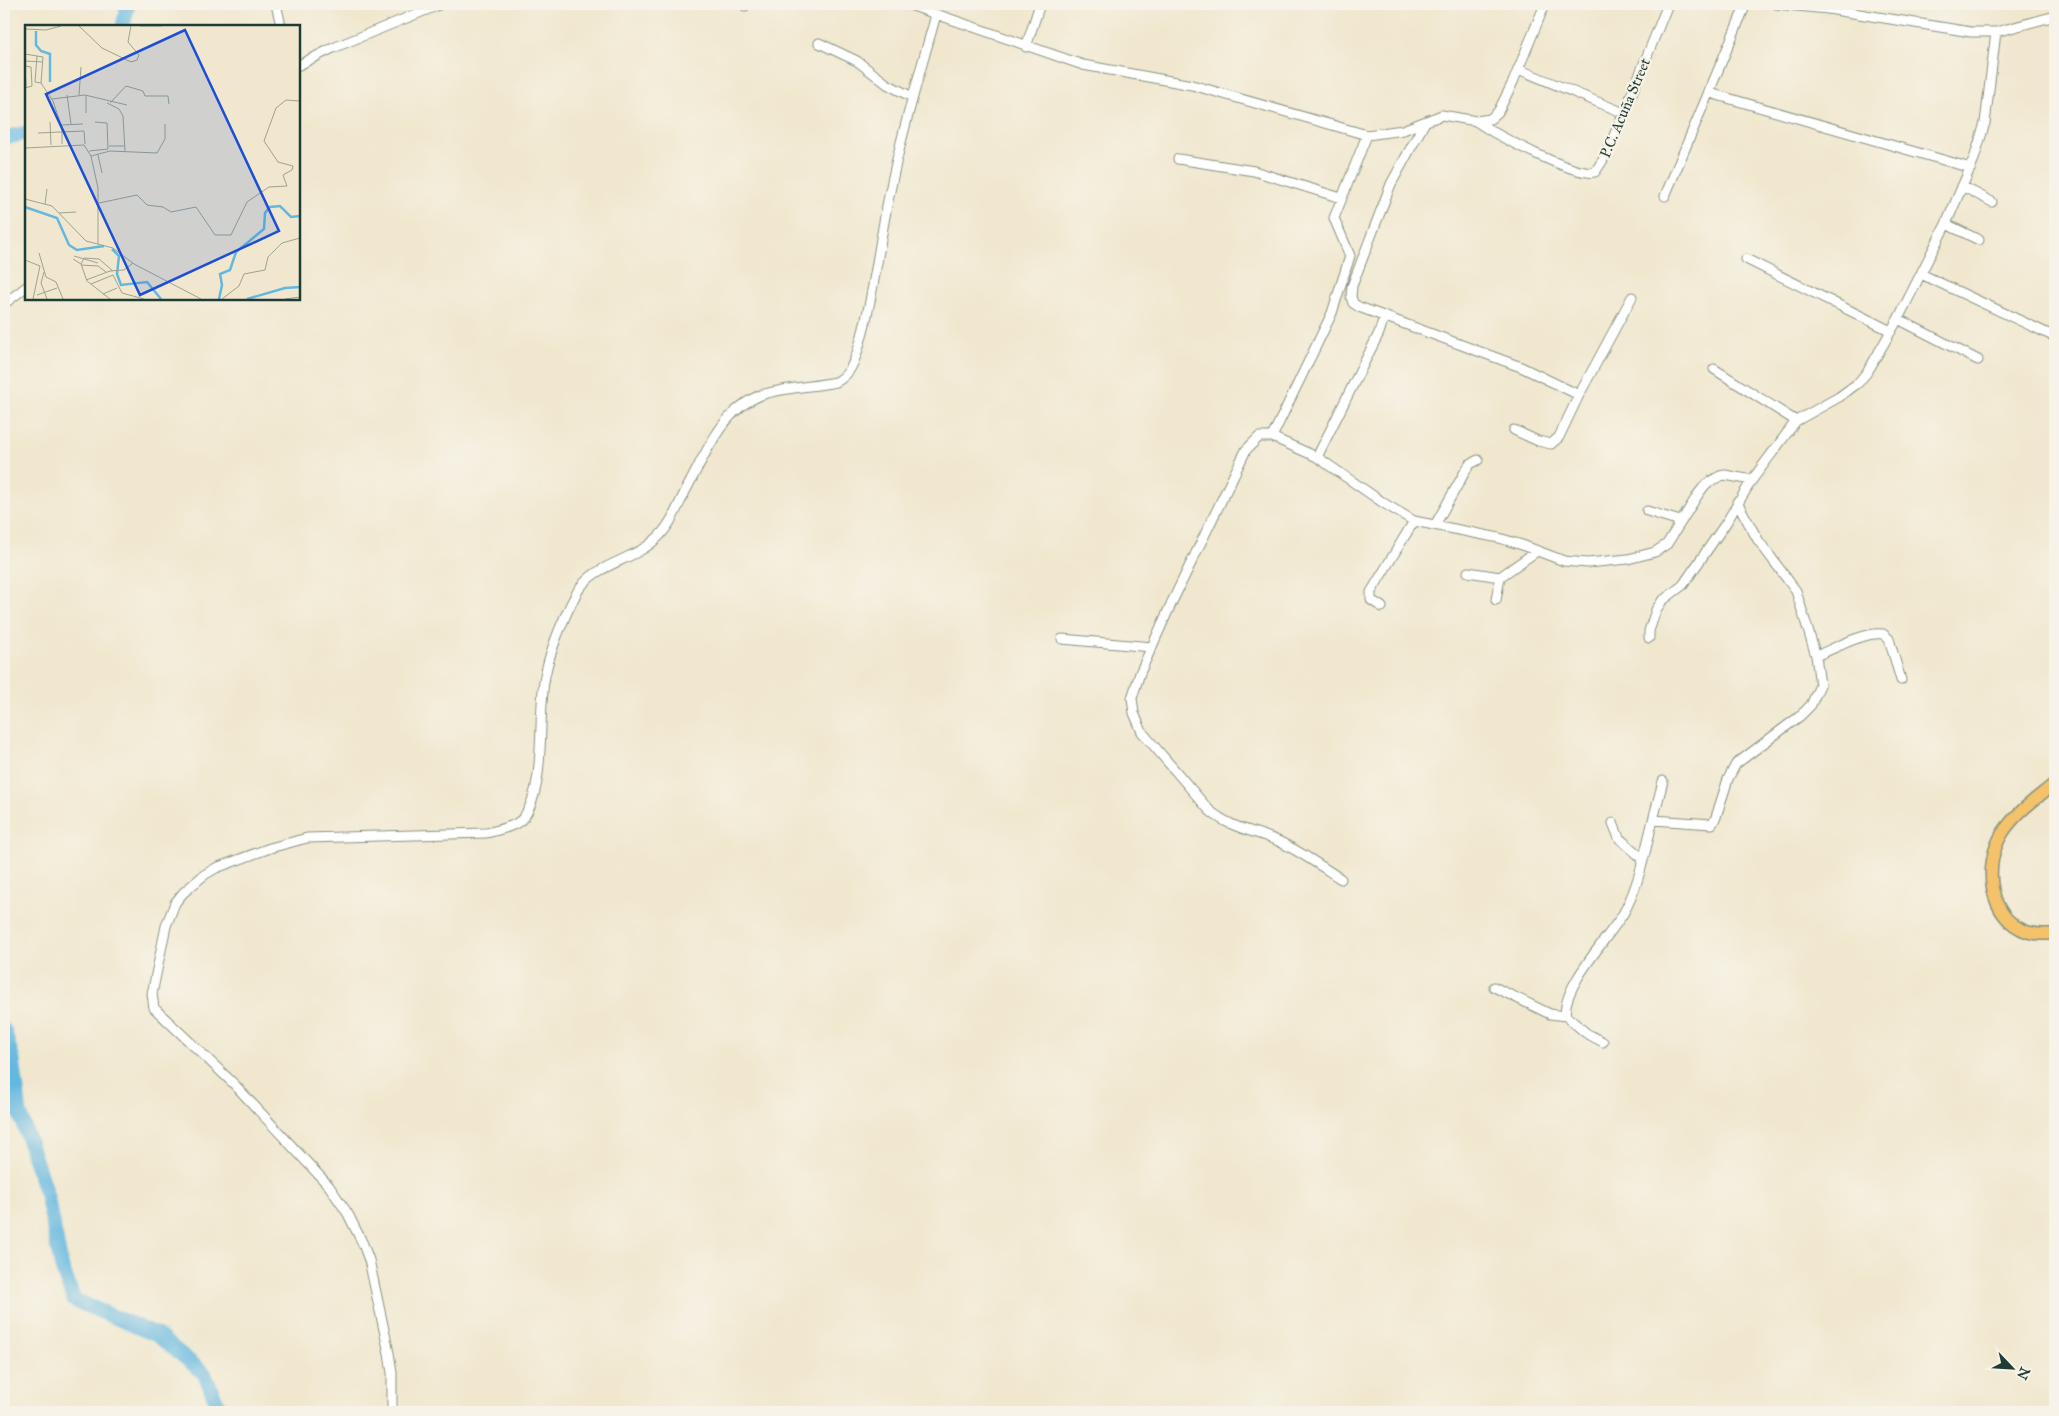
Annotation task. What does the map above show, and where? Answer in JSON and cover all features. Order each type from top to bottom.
[{"type":"main road","points":[[2055,784],[2023,809],[2010,822],[1996,847],[1991,868],[1994,896],[2008,919],[2028,932],[2055,934]]},
{"type":"street","points":[[276,4],[281,25]]},
{"type":"street","points":[[300,62],[441,4]]},
{"type":"street","points":[[907,4],[1026,47],[1083,65],[1192,85],[1367,135],[1403,130],[1438,116],[1447,115],[1476,121],[1490,119],[1498,112],[1545,4]]},
{"type":"street","points":[[1026,47],[1040,4]]},
{"type":"street","name":"P.C. Acuña Street","points":[[1476,121],[1495,134],[1564,166],[1590,174],[1595,172],[1624,113],[1668,4]]},
{"type":"street","points":[[1665,196],[1746,4]]},
{"type":"street","points":[[1776,4],[1847,12],[1971,32],[1996,32],[2055,16]]},
{"type":"street","points":[[392,1412],[392,1373],[389,1353],[369,1260],[348,1214],[329,1186],[234,1084],[154,1008],[152,994],[169,914],[183,893],[204,875],[228,863],[292,841],[316,838],[486,832],[513,824],[522,818],[534,792],[545,674],[559,633],[580,588],[602,569],[650,545],[657,539],[671,519],[716,434],[736,410],[761,396],[836,382],[843,379],[851,368],[862,336],[892,180],[912,96],[936,15]]},
{"type":"street","points":[[1649,638],[1649,630],[1656,610],[1662,601],[1683,585],[1726,523],[1752,480],[1796,421],[1839,397],[1858,383],[1868,371],[1898,319],[1946,224],[1971,168],[1985,123],[1996,32]]},
{"type":"street","points":[[819,43],[857,61],[886,84],[912,96]]},
{"type":"street","points":[[1518,69],[1624,113]]},
{"type":"street","points":[[1710,93],[1971,168]]},
{"type":"street","points":[[1425,122],[1391,184],[1352,286],[1351,297],[1353,303],[1384,317],[1521,367],[1579,395]]},
{"type":"street","points":[[1272,437],[1332,313],[1349,260],[1348,249],[1334,218],[1367,135]]},
{"type":"street","points":[[1178,159],[1254,171],[1341,198]]},
{"type":"street","points":[[1962,186],[1992,202]]},
{"type":"street","points":[[1946,224],[1979,240]]},
{"type":"street","points":[[1746,260],[1891,330]]},
{"type":"street","points":[[1921,274],[2055,337]]},
{"type":"street","points":[[4,304],[25,288]]},
{"type":"street","points":[[1514,430],[1538,441],[1551,444],[1559,437],[1579,395],[1632,297]]},
{"type":"street","points":[[1317,457],[1379,333],[1384,317]]},
{"type":"street","points":[[1898,319],[1978,360]]},
{"type":"street","points":[[1714,369],[1796,421]]},
{"type":"street","points":[[1341,880],[1309,858],[1278,841],[1233,826],[1220,819],[1209,810],[1142,732],[1134,713],[1132,698],[1137,679],[1190,562],[1246,450],[1260,438],[1272,437],[1317,457],[1385,504],[1414,520],[1499,538],[1564,561],[1588,563],[1628,559],[1661,549],[1670,539],[1706,484],[1720,476],[1752,480]]},
{"type":"street","points":[[1436,525],[1466,470],[1470,464],[1478,460]]},
{"type":"street","points":[[1653,820],[1712,824],[1728,779],[1736,764],[1800,716],[1811,705],[1820,685],[1816,656],[1796,591],[1758,540],[1738,502]]},
{"type":"street","points":[[1646,511],[1680,521]]},
{"type":"street","points":[[1382,607],[1371,600],[1371,592],[1414,520]]},
{"type":"street","points":[[1496,600],[1496,590],[1500,577],[1537,551]]},
{"type":"street","points":[[1468,572],[1500,577]]},
{"type":"street","points":[[1816,656],[1874,634],[1883,634],[1888,639],[1901,680]]},
{"type":"street","points":[[1062,639],[1152,647]]},
{"type":"street","points":[[1566,1016],[1566,1004],[1575,984],[1629,901],[1663,781]]},
{"type":"street","points":[[1613,823],[1619,838],[1642,858]]},
{"type":"street","points":[[1494,987],[1550,1014],[1566,1016],[1586,1033],[1603,1042]]},
{"type":"waterway","points":[[123,25],[128,4]]},
{"type":"waterway","points":[[4,138],[25,133]]},
{"type":"waterway","points":[[4,1030],[13,1060],[20,1114],[47,1196],[62,1268],[74,1300],[157,1335],[204,1373],[221,1412]]}]
